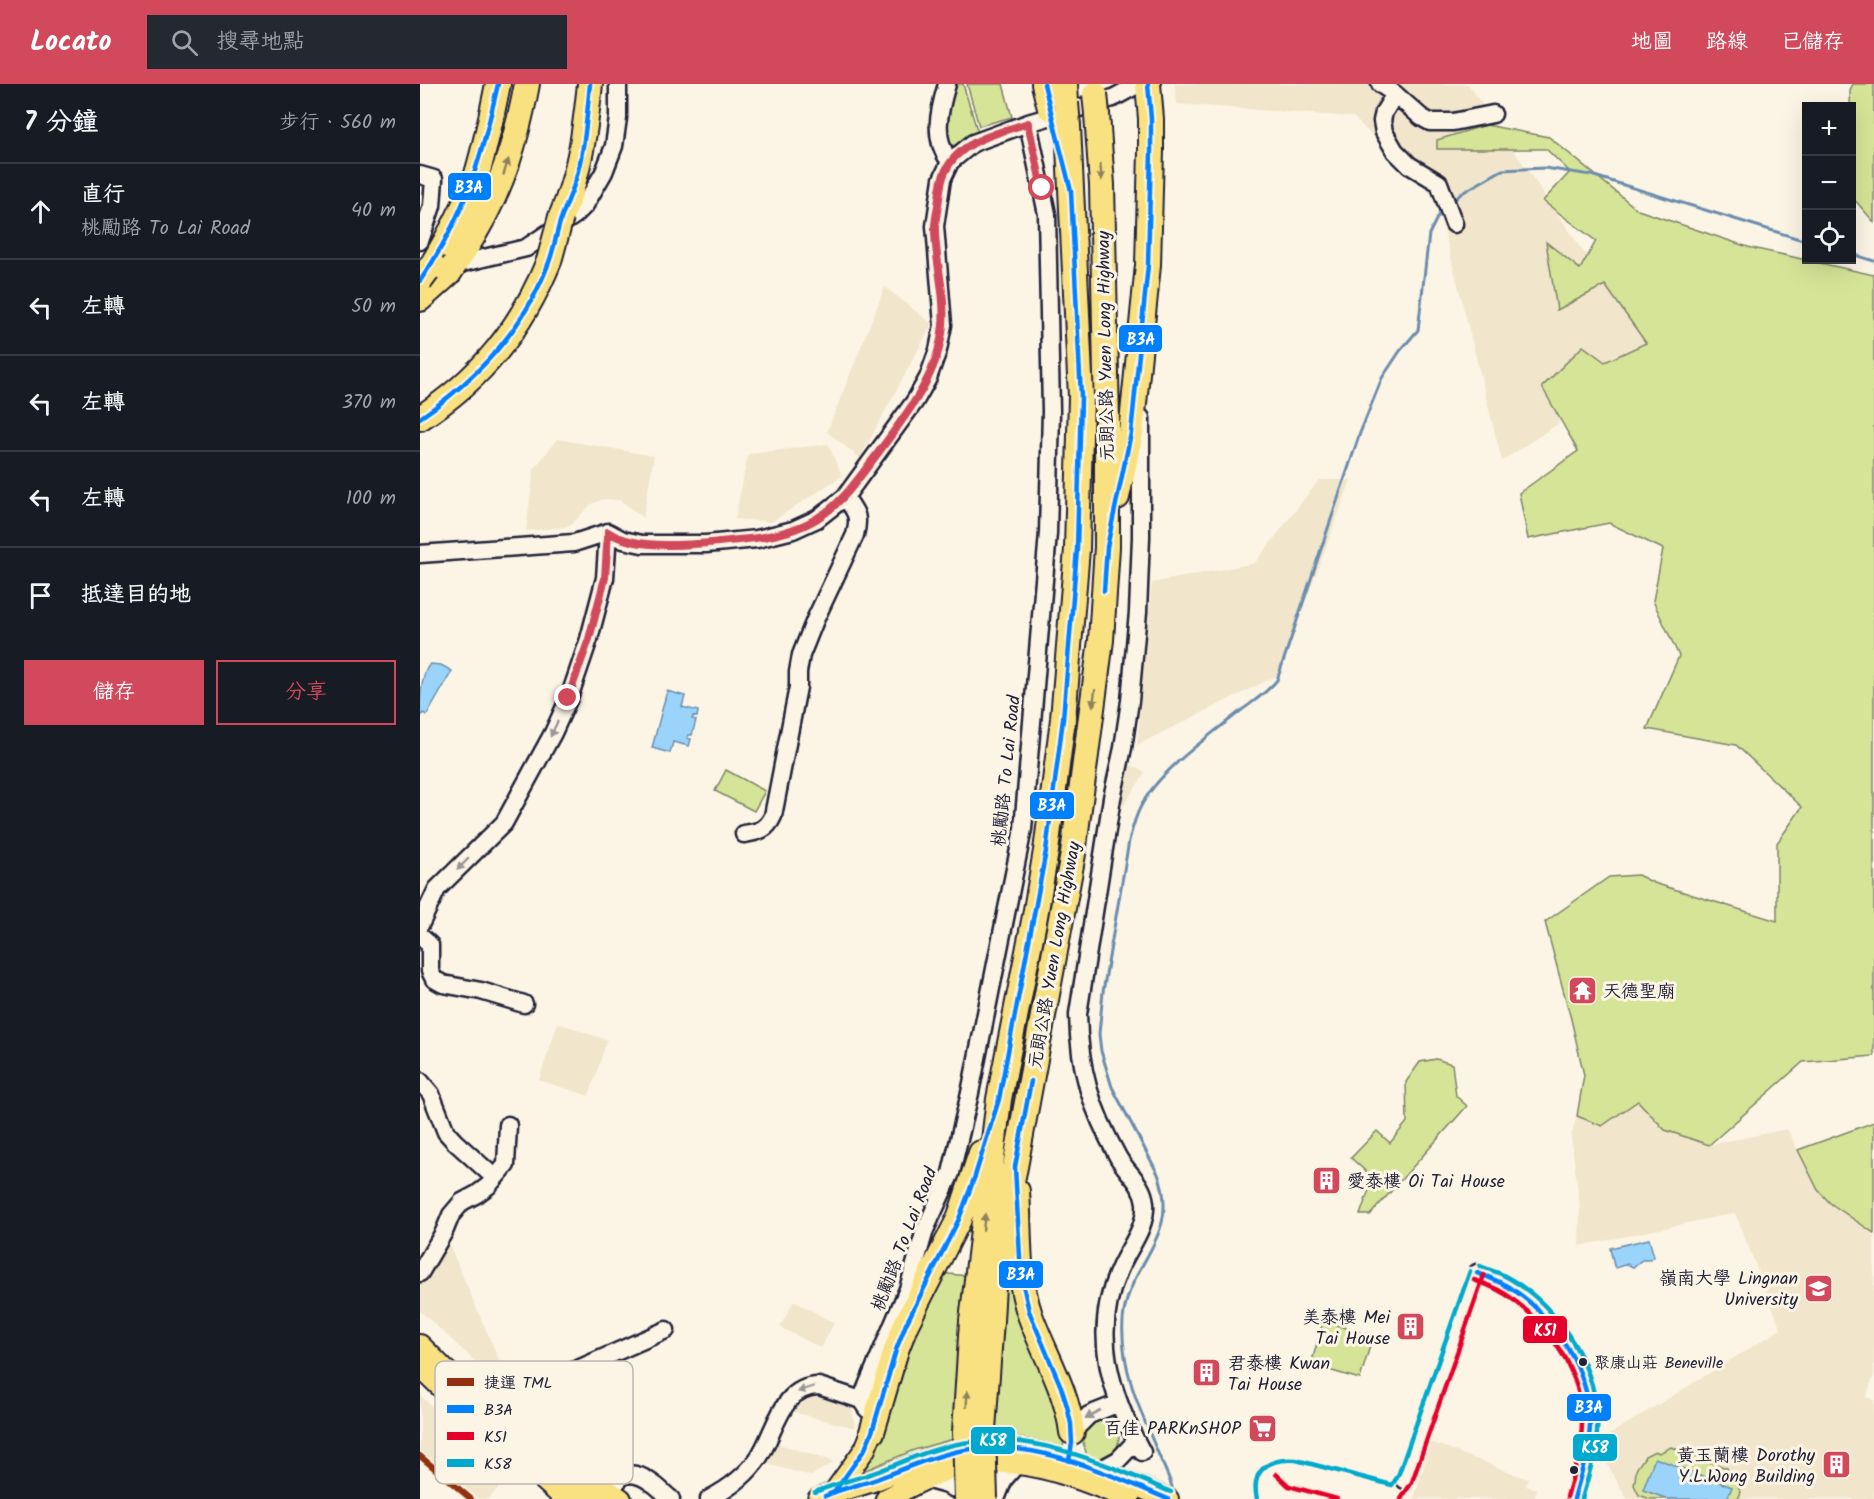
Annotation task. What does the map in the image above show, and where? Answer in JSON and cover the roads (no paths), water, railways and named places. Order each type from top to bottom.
[{"type":"highway","points":[[420,281],[444,245],[471,190],[487,137],[498,84]]},
{"type":"highway","points":[[420,299],[448,273],[488,212],[512,151],[527,84]]},
{"type":"highway","points":[[420,418],[453,394],[480,370],[514,329],[541,279],[551,254],[561,217],[571,159],[574,84]]},
{"type":"highway","points":[[561,217],[577,173],[590,84]]},
{"type":"highway","name":"元朗公路 Yuen Long Highway","points":[[985,1499],[982,1321],[999,1099],[1035,916],[1047,840],[1063,719],[1077,549],[1081,397],[1071,191],[1061,110],[1044,84]]},
{"type":"highway","points":[[1107,547],[1131,433],[1148,265],[1151,140],[1148,84]]},
{"type":"highway","name":"元朗公路 Yuen Long Highway","points":[[967,1499],[965,1432],[982,1321],[1015,1167],[1073,854],[1101,640],[1107,547],[1107,391],[1102,185],[1095,97]]},
{"type":"highway","points":[[872,1432],[896,1350],[906,1324],[958,1219],[999,1099]]},
{"type":"highway","points":[[1015,1167],[1023,1291],[1030,1315],[1063,1395],[1072,1432]]},
{"type":"highway","points":[[579,1484],[608,1498]]},
{"type":"main road","points":[[420,1345],[436,1361]]},
{"type":"main road","points":[[420,1367],[435,1379]]},
{"type":"main road","points":[[826,1495],[865,1449],[872,1432]]},
{"type":"main road","points":[[1067,1468],[1072,1432]]},
{"type":"main road","points":[[826,1495],[858,1487],[948,1454],[979,1448],[1010,1448],[1067,1468],[1093,1484],[1129,1499]]},
{"type":"main road","points":[[886,1499],[939,1473],[988,1462],[1098,1471],[1161,1496]]},
{"type":"main road","points":[[551,1484],[565,1499]]},
{"type":"street","points":[[420,273],[526,248],[575,215],[585,205],[604,172],[614,146],[618,118],[618,84]]},
{"type":"street","points":[[947,84],[941,111],[939,139],[942,151],[950,162]]},
{"type":"street","points":[[420,554],[574,543],[608,532],[623,540],[642,544],[706,544],[757,538],[793,530],[817,519],[845,497],[915,401],[928,378],[938,350],[943,324],[935,226],[942,179],[950,162],[973,143],[1028,123],[1113,98],[1139,84]]},
{"type":"street","points":[[1380,84],[1430,123],[1453,122],[1492,114]]},
{"type":"street","points":[[1395,94],[1384,112],[1382,121],[1384,132],[1395,151],[1409,165],[1439,183],[1454,224]]},
{"type":"street","name":"桃勵路 To Lai Road","points":[[861,1400],[908,1289],[925,1230],[951,1173],[970,1093],[1023,829],[1048,533],[1051,411],[1047,214],[1028,123]]},
{"type":"street","points":[[420,175],[434,179],[432,206],[420,241]]},
{"type":"street","points":[[1098,1471],[1139,1447],[1112,1384],[1105,1343],[1105,1321],[1108,1302],[1119,1269],[1139,1232],[1144,1218],[1145,1205],[1139,1184],[1118,1158],[1090,1095],[1082,1068],[1077,1014],[1112,798],[1123,748],[1134,662],[1142,508],[1139,373]]},
{"type":"street","points":[[744,834],[759,832],[769,825],[773,816],[798,687],[801,655],[855,535],[858,522],[856,512],[845,497]]},
{"type":"street","points":[[420,925],[437,890],[504,822],[553,733],[589,639],[605,578],[608,532]]},
{"type":"street","points":[[420,936],[430,945],[430,971],[434,979],[443,984],[481,991],[525,1004]]},
{"type":"street","points":[[420,1081],[431,1094],[446,1132],[495,1178]]},
{"type":"street","points":[[420,1273],[444,1232],[450,1215],[462,1202],[477,1194],[495,1178],[506,1165],[508,1125]]},
{"type":"street","points":[[1405,1480],[1478,1273],[1502,1282],[1524,1297],[1564,1344],[1582,1379],[1588,1400],[1590,1427],[1574,1499]]},
{"type":"street","points":[[596,1361],[666,1330]]},
{"type":"street","points":[[709,1499],[747,1472],[767,1444],[780,1413],[798,1390],[819,1386],[861,1400],[869,1414],[872,1432]]},
{"type":"street","points":[[1072,1432],[1089,1415],[1119,1403]]},
{"type":"street","points":[[996,1499],[1004,1479],[1017,1464]]},
{"type":"street","points":[[633,1475],[651,1482],[670,1499]]},
{"type":"street","points":[[926,1479],[947,1485],[974,1499]]},
{"type":"street","points":[[608,1498],[615,1484]]},
{"type":"water","points":[[430,664],[441,665],[452,671],[427,715],[423,713],[420,719],[422,682]]},
{"type":"water","points":[[667,691],[685,696],[682,707],[698,711],[697,717],[693,716],[692,719],[696,720],[692,735],[688,735],[687,738],[691,739],[689,746],[673,742],[670,753],[652,748]]},
{"type":"water","points":[[1649,1239],[1654,1257],[1650,1260],[1642,1260],[1633,1267],[1627,1264],[1616,1268],[1614,1266],[1610,1248]]},
{"type":"water","points":[[1655,1458],[1732,1487],[1727,1499],[1668,1499],[1643,1490]]},
{"type":"waterway","points":[[1453,201],[1462,193],[1502,170],[1545,168],[1591,175],[1802,240]]},
{"type":"waterway","points":[[1174,1495],[1133,1388],[1128,1372],[1123,1337],[1127,1299],[1159,1233],[1164,1196],[1158,1174],[1112,1087],[1101,1051],[1099,1034],[1103,992],[1129,841],[1139,810],[1159,780],[1213,733],[1264,694],[1277,680],[1360,433],[1382,378],[1418,330],[1429,234],[1443,209]]},
{"type":"waterway","points":[[1856,255],[1874,261]]},
{"type":"metro line","name":"TML","points":[[420,1456],[435,1469]]},
{"type":"metro line","name":"TML","points":[[453,1484],[471,1499]]},
{"type":"place","name":"天德聖廟","points":[[1582,991]]},
{"type":"place","name":"愛泰樓 Oi Tai House","points":[[1326,1181]]},
{"type":"place","name":"嶺南大學 Lingnan University","points":[[1819,1288]]},
{"type":"place","name":"美泰樓 Mei Tai House","points":[[1411,1327]]},
{"type":"place","name":"聚康山莊 Beneville","points":[[1583,1362]]},
{"type":"place","name":"君泰樓 Kwan Tai House","points":[[1207,1373]]},
{"type":"place","name":"百佳 PARKnSHOP","points":[[1262,1428]]},
{"type":"place","name":"黃玉蘭樓 Dorothy Y.L.Wong Building","points":[[1836,1465]]}]
